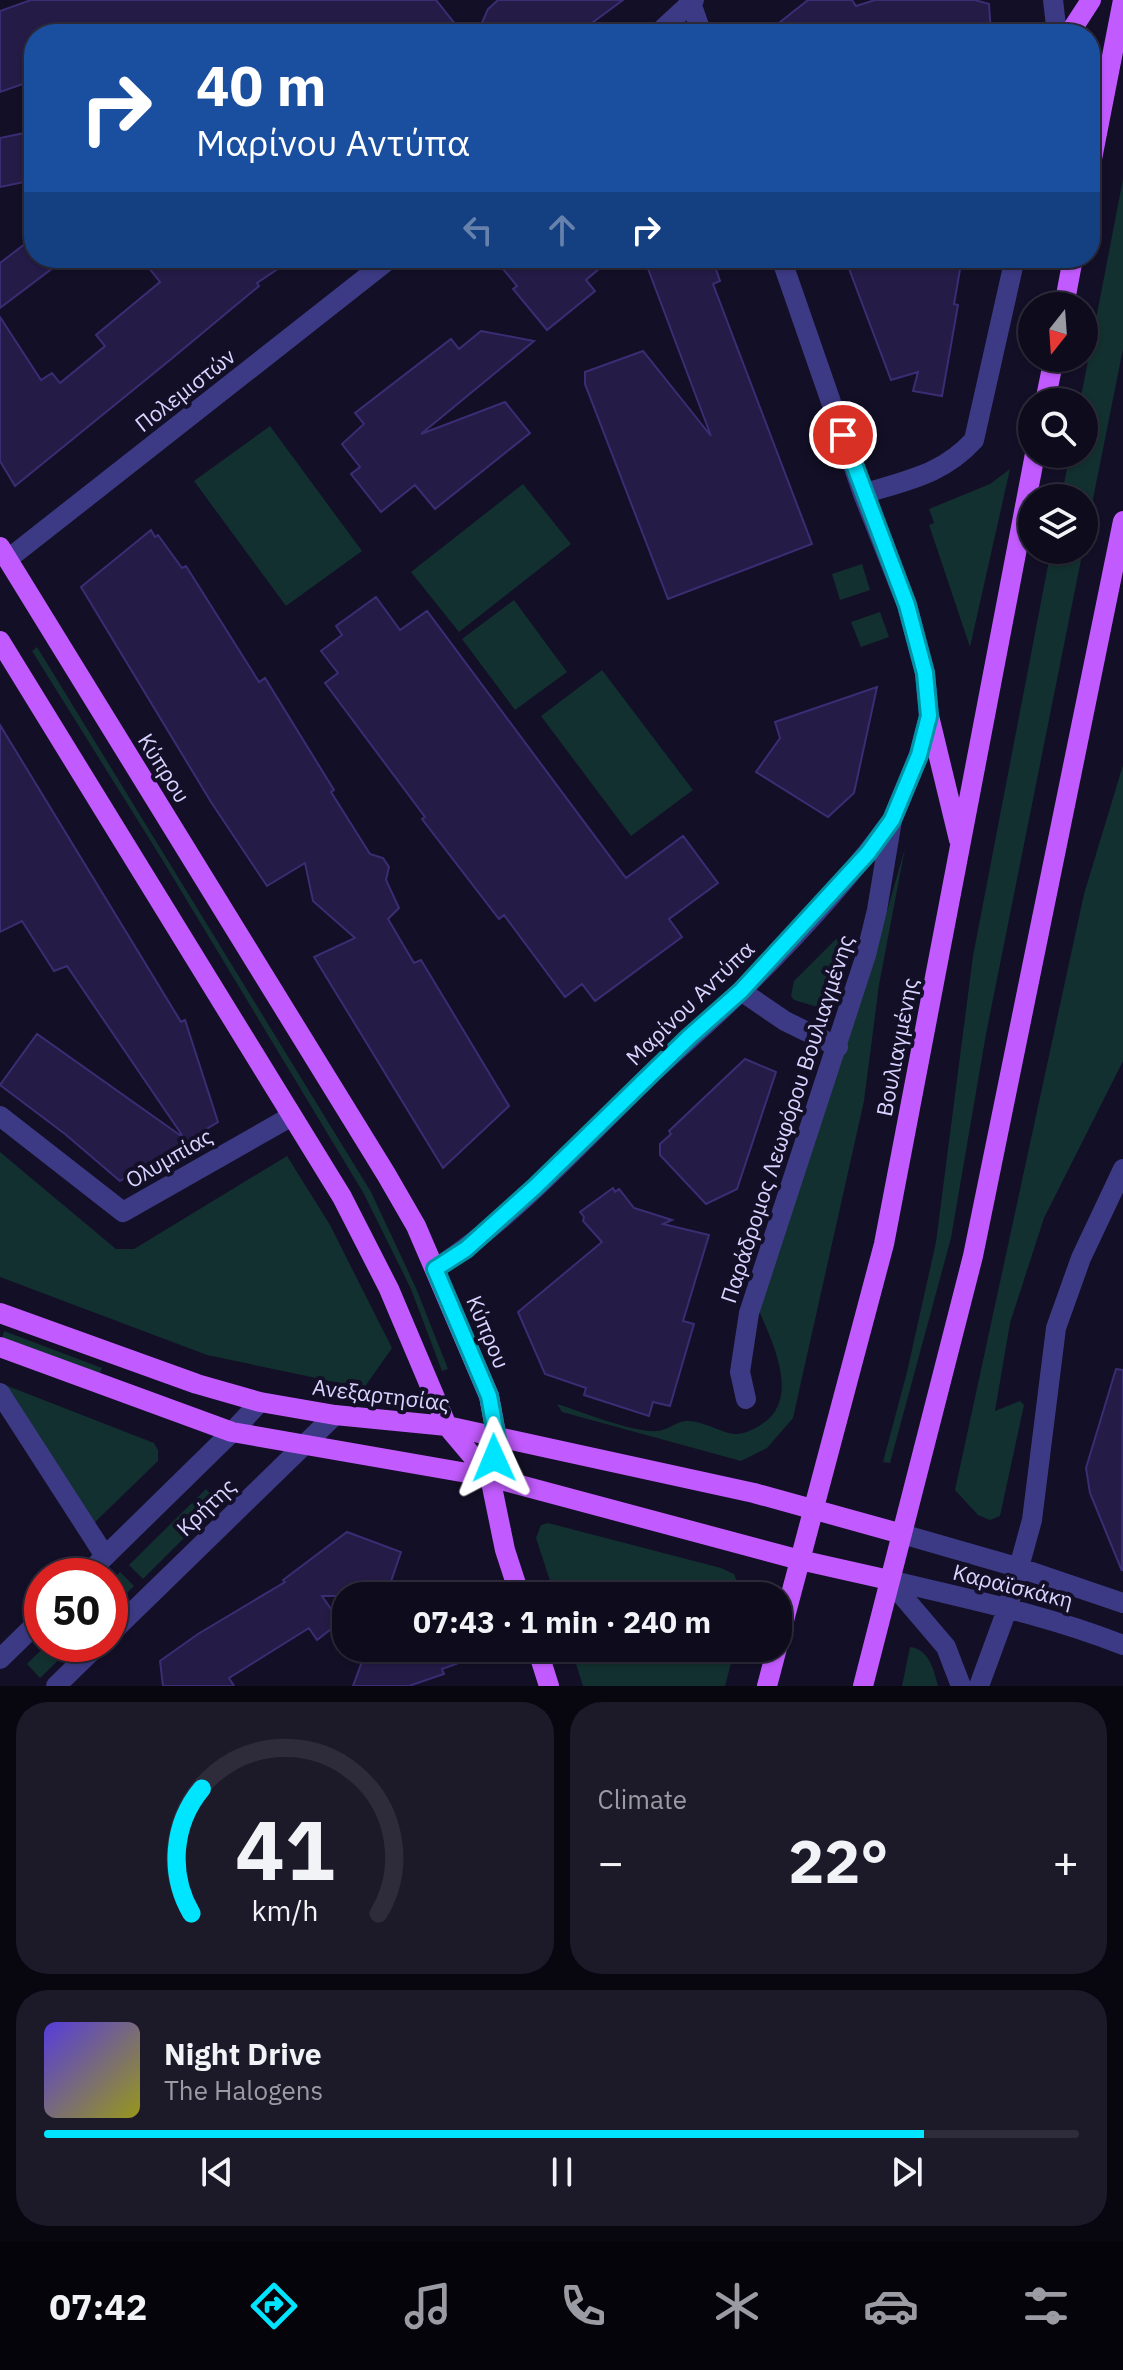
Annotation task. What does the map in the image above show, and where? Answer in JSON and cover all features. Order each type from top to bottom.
[{"type":"main road","points":[[1075,24],[1091,0]]},
{"type":"main road","points":[[1100,118],[1123,0]]},
{"type":"main road","points":[[1067,292],[1071,268]]},
{"type":"main road","name":"Βουλιαγμένης","points":[[792,1590],[884,1244],[1032,468]]},
{"type":"main road","points":[[863,1686],[973,1256],[1123,521]]},
{"type":"main road","name":"Κύπρου","points":[[4,553],[416,1226],[489,1396],[497,1439],[490,1477]]},
{"type":"main road","points":[[1107,610],[1123,588]]},
{"type":"main road","points":[[0,641],[342,1197],[371,1251],[447,1426],[490,1477],[505,1550],[515,1582]]},
{"type":"main road","points":[[929,716],[960,846]]},
{"type":"main road","name":"Ανεξαρτησίας","points":[[0,1313],[197,1384],[260,1402],[335,1415],[447,1426],[754,1493],[902,1534]]},
{"type":"main road","points":[[0,1347],[232,1432],[490,1477],[800,1560],[889,1580]]},
{"type":"main road","points":[[541,1662],[549,1686]]},
{"type":"main road","name":"Βουλιαγμένης","points":[[767,1686],[773,1662]]},
{"type":"street","points":[[1053,0],[1056,24]]},
{"type":"street","points":[[668,24],[692,1],[699,24]]},
{"type":"street","name":"Πολεμιστών","points":[[4,553],[378,268]]},
{"type":"street","name":"Παράδρομος Λεωφόρου Βουλιαγμένης","points":[[746,1399],[740,1372],[749,1313],[838,1047],[877,910],[892,820],[919,755],[929,716],[925,673],[907,605],[863,494],[784,268]]},
{"type":"street","points":[[863,494],[935,472],[958,458],[974,440],[1013,268]]},
{"type":"street","name":"Μαρίνου Αντύπα","points":[[435,1269],[466,1249],[535,1187],[741,991],[868,853],[892,820]]},
{"type":"street","points":[[741,991],[785,1021],[838,1047]]},
{"type":"street","name":"Ολυμπίας","points":[[0,1116],[123,1212],[292,1116]]},
{"type":"street","points":[[979,1686],[1008,1607],[1032,1520],[1056,1328],[1081,1258],[1123,1169]]},
{"type":"street","points":[[0,1393],[105,1556]]},
{"type":"street","name":"Κρήτης","points":[[105,1556],[260,1402]]},
{"type":"street","name":"Κρήτης","points":[[128,1616],[335,1415]]},
{"type":"street","name":"Καραϊσκάκη","points":[[902,1534],[1020,1568],[1123,1603]]},
{"type":"street","points":[[889,1580],[946,1647],[961,1686]]},
{"type":"street","name":"Καραϊσκάκη","points":[[889,1580],[1008,1607],[1123,1645]]},
{"type":"street","points":[[0,1659],[24,1636]]},
{"type":"street","points":[[56,1686],[81,1662]]},
{"type":"green space","points":[[1123,179],[1123,349],[1096,484],[1064,484],[1067,468],[1098,468],[1098,388],[1083,388],[1086,372],[1098,372],[1098,309]]},
{"type":"green space","points":[[270,426],[362,551],[286,606],[194,481]]},
{"type":"green space","points":[[1010,469],[970,647],[929,525],[934,523],[929,509],[990,484]]},
{"type":"green space","points":[[523,484],[571,544],[459,632],[411,572]]},
{"type":"green space","points":[[862,564],[870,590],[840,600],[832,574]]},
{"type":"green space","points":[[1048,564],[1080,564],[986,1034],[951,1238],[890,1463],[883,1462],[936,1242],[973,956]]},
{"type":"green space","points":[[514,600],[567,672],[515,710],[462,639]]},
{"type":"green space","points":[[880,612],[889,637],[861,647],[851,622]]},
{"type":"green space","points":[[37,647],[371,1192],[416,1288],[448,1369],[442,1371],[411,1289],[364,1194],[32,651]]},
{"type":"green space","points":[[602,670],[693,790],[631,836],[541,716]]},
{"type":"green space","points":[[1123,765],[1123,1061],[1044,1218],[1010,1323],[995,1411],[1020,1401],[1024,1405],[1000,1516],[990,1520],[978,1515],[955,1490],[1084,894]]},
{"type":"green space","points":[[905,848],[879,985],[864,1101],[793,1418],[767,1448],[741,1461],[562,1412],[557,1404],[635,1429],[658,1431],[683,1421],[692,1421],[737,1434],[759,1426],[774,1413],[782,1384],[780,1368],[757,1306],[863,995]]},
{"type":"green space","points":[[836,939],[849,946],[830,1001],[821,1008],[794,1000],[791,996],[794,981]]},
{"type":"green space","points":[[0,1152],[116,1249],[134,1249],[287,1156],[330,1225],[392,1348],[364,1388],[207,1355],[0,1277]]},
{"type":"green space","points":[[4,1331],[102,1368],[99,1375],[2,1339]]},
{"type":"green space","points":[[0,1383],[154,1443],[158,1461],[94,1523],[0,1393]]},
{"type":"green space","points":[[206,1489],[219,1503],[143,1579],[129,1565]]},
{"type":"green space","points":[[548,1523],[721,1568],[734,1574],[737,1582],[550,1582],[536,1538],[541,1525]]},
{"type":"green space","points":[[910,1647],[926,1656],[938,1686],[902,1686]]},
{"type":"green space","points":[[29,1662],[56,1662],[40,1678],[27,1664]]},
{"type":"green space","points":[[575,1662],[731,1662],[725,1686],[583,1686]]},
{"type":"building","points":[[31,0],[436,0],[455,24],[24,24],[24,84],[0,92],[0,11]]},
{"type":"building","points":[[498,0],[623,0],[591,24],[481,24],[488,9]]},
{"type":"building","points":[[808,0],[852,0],[856,6],[875,0],[975,0],[989,4],[990,24],[778,24]]},
{"type":"building","points":[[24,133],[24,182],[0,187],[0,138]]},
{"type":"building","points":[[24,245],[24,268],[53,268],[0,308],[0,263]]},
{"type":"building","points":[[149,268],[279,268],[257,283],[259,286],[15,486],[0,461],[0,317],[41,380],[52,373],[60,383],[105,346],[96,335],[160,282]]},
{"type":"building","points":[[502,268],[600,268],[586,280],[595,291],[547,330],[513,289],[517,286]]},
{"type":"building","points":[[648,268],[715,268],[720,281],[713,284],[812,544],[668,599],[585,384],[585,372],[643,351],[711,436]]},
{"type":"building","points":[[849,268],[960,268],[954,304],[958,305],[942,396],[913,391],[918,372],[891,380]]},
{"type":"building","points":[[481,331],[534,341],[421,434],[505,402],[530,433],[435,509],[415,485],[381,512],[351,474],[360,467],[342,444],[364,424],[355,413],[451,339],[459,349]]},
{"type":"building","points":[[151,530],[182,568],[186,566],[259,682],[265,678],[370,854],[383,858],[389,867],[386,880],[399,908],[388,919],[414,963],[421,960],[509,1106],[443,1168],[314,957],[355,938],[313,901],[305,863],[267,886],[211,802],[81,587]]},
{"type":"building","points":[[376,597],[400,630],[427,611],[626,878],[683,836],[718,883],[669,919],[682,937],[595,1001],[582,984],[565,997],[504,915],[499,919],[422,819],[425,817],[325,683],[338,673],[321,651],[342,635],[336,626]]},
{"type":"building","points":[[877,687],[854,793],[828,817],[756,772],[780,738],[775,722]]},
{"type":"building","points":[[0,725],[181,1022],[185,1020],[218,1122],[120,1181],[0,1085],[37,1034],[184,1138],[67,966],[54,971],[22,921],[0,932]]},
{"type":"building","points":[[745,1059],[776,1072],[737,1189],[706,1204],[660,1155],[660,1144],[671,1134],[669,1131]]},
{"type":"building","points":[[613,1188],[615,1192],[619,1189],[634,1208],[672,1220],[663,1224],[709,1235],[683,1321],[694,1324],[670,1406],[653,1402],[649,1416],[584,1395],[586,1388],[545,1374],[518,1312],[602,1242],[583,1221],[580,1212]]},
{"type":"building","points":[[1116,1369],[1123,1370],[1122,1571],[1090,1493],[1086,1468]]},
{"type":"building","points":[[347,1532],[401,1552],[391,1582],[332,1582],[332,1596],[322,1596],[332,1610],[332,1628],[317,1640],[309,1628],[229,1678],[234,1686],[163,1686],[160,1661],[198,1634],[285,1582],[283,1580]]},
{"type":"building","points":[[362,1662],[461,1662],[442,1669],[444,1674],[409,1686],[353,1686]]},
{"type":"route","points":[[494,1458],[497,1439],[489,1396],[435,1269],[466,1249],[535,1187],[689,1037],[741,991],[868,853],[892,820],[919,755],[929,716],[925,673],[907,605],[843,435]]}]
